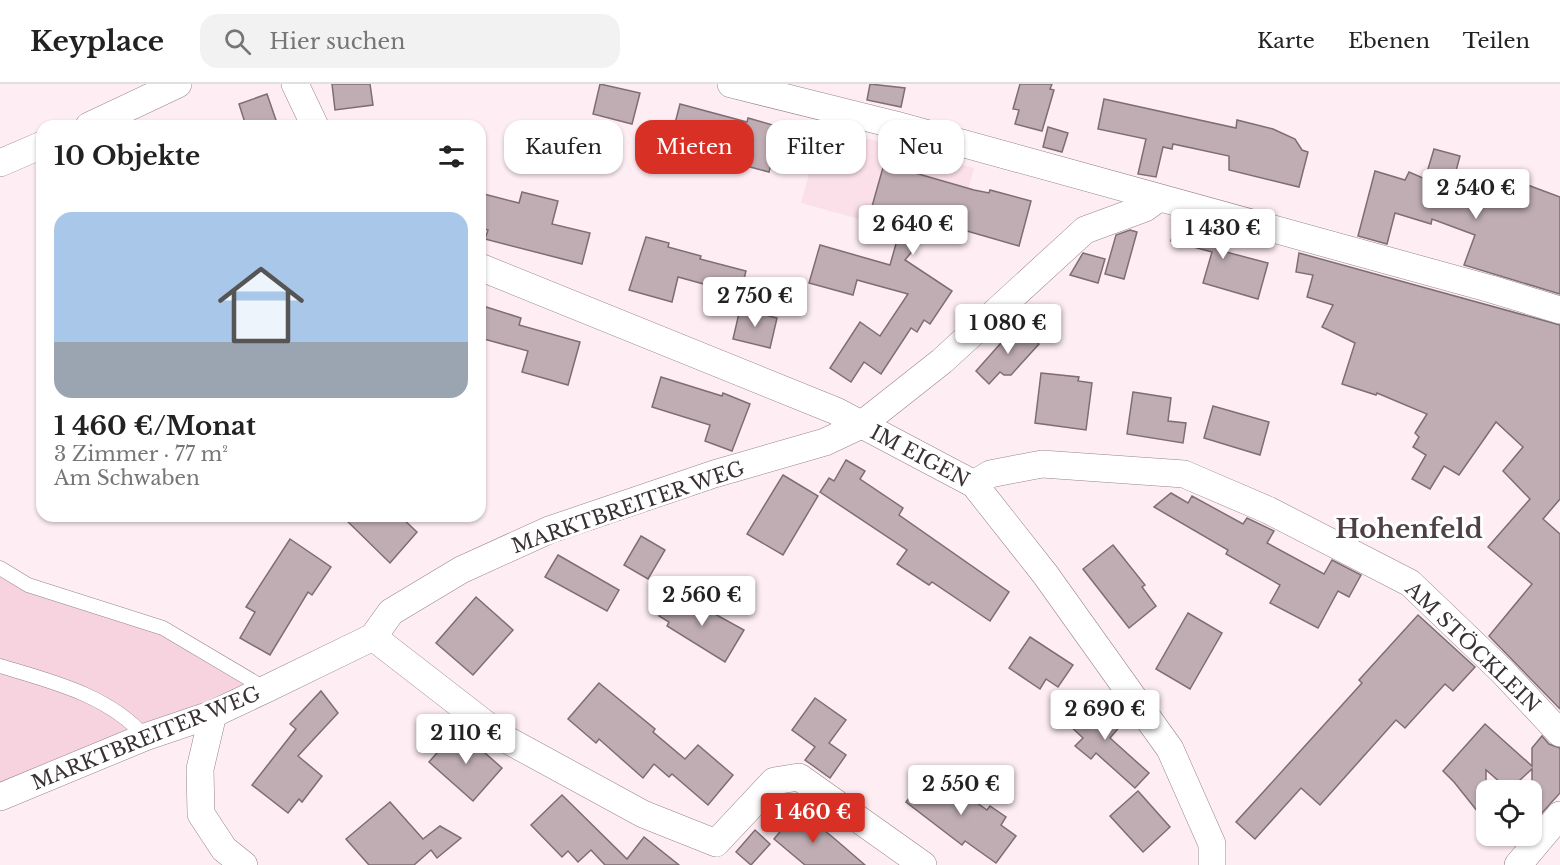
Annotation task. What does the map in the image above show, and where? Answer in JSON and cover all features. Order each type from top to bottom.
[{"type":"street","points":[[103,120],[178,84]]},
{"type":"street","points":[[295,84],[312,120]]},
{"type":"street","points":[[731,84],[896,125],[1560,310]]},
{"type":"street","points":[[0,163],[36,148]]},
{"type":"street","name":"MARKTBREITER WEG","points":[[0,797],[145,737],[213,714],[267,689],[373,637],[391,612],[461,570],[549,530],[714,474],[825,442],[861,425],[942,361],[1085,230],[1145,208],[1158,198]]},
{"type":"street","name":"IM EIGEN","points":[[486,269],[836,411],[974,484],[1045,574],[1170,749],[1212,844],[1212,865]]},
{"type":"street","name":"AM STÖCKLEIN","points":[[974,484],[990,474],[1042,464],[1184,474],[1247,501],[1410,583],[1502,671],[1560,733]]},
{"type":"street","points":[[373,637],[502,737],[643,814],[716,843],[774,781],[799,777],[923,865]]},
{"type":"street","points":[[213,714],[200,769],[201,814],[225,849],[244,865]]},
{"type":"street","points":[[1518,865],[1560,815]]},
{"type":"lane","points":[[0,568],[28,585]]},
{"type":"lane","points":[[0,575],[163,628],[267,689]]},
{"type":"lane","points":[[0,666],[51,681],[101,702],[134,724],[145,737]]},
{"type":"shaded area","points":[[866,138],[878,141],[878,174],[964,174],[964,165],[974,168],[953,245],[801,203],[809,174],[866,174]]},
{"type":"shaded area","points":[[0,575],[163,628],[266,689],[0,797]]},
{"type":"building","points":[[332,84],[370,84],[373,105],[335,110]]},
{"type":"building","points":[[600,84],[640,93],[632,124],[593,114]]},
{"type":"building","points":[[870,84],[905,88],[901,107],[867,100]]},
{"type":"building","points":[[1020,84],[1052,84],[1050,89],[1054,90],[1042,131],[1015,124],[1019,110],[1013,109]]},
{"type":"building","points":[[267,94],[276,120],[244,120],[239,104]]},
{"type":"building","points":[[1104,99],[1236,128],[1237,120],[1273,129],[1295,139],[1302,150],[1308,152],[1299,187],[1229,170],[1229,156],[1173,144],[1172,149],[1163,147],[1156,177],[1138,174],[1146,139],[1098,129]]},
{"type":"building","points":[[680,104],[740,120],[676,120]]},
{"type":"building","points":[[748,118],[766,123],[766,171],[754,168],[754,120],[748,120]]},
{"type":"building","points":[[1048,127],[1068,133],[1062,152],[1043,147]]},
{"type":"building","points":[[1434,149],[1460,156],[1450,193],[1486,205],[1498,174],[1560,197],[1560,294],[1464,265],[1475,235],[1432,219],[1431,224],[1395,213],[1387,244],[1358,236],[1375,171],[1405,180],[1409,172],[1425,179]]},
{"type":"building","points":[[881,174],[919,174],[974,190],[989,193],[990,190],[1031,201],[1019,246],[953,227],[951,232],[932,227],[905,260],[952,291],[930,324],[924,320],[917,332],[911,328],[881,374],[864,362],[851,382],[830,368],[860,322],[880,336],[908,294],[857,280],[853,295],[809,283],[820,245],[890,265],[903,219],[871,210]]},
{"type":"building","points":[[522,192],[558,201],[552,224],[590,233],[582,264],[486,239],[488,230],[486,230],[486,195],[519,203]]},
{"type":"building","points":[[1177,219],[1231,234],[1226,252],[1268,263],[1258,299],[1203,283],[1212,252],[1171,241]]},
{"type":"building","points":[[1130,230],[1137,232],[1124,279],[1105,274],[1116,235]]},
{"type":"building","points":[[646,237],[669,243],[668,247],[701,256],[700,259],[746,271],[740,294],[678,277],[672,302],[629,290]]},
{"type":"building","points":[[1083,253],[1105,259],[1098,283],[1070,275]]},
{"type":"building","points":[[1299,253],[1560,325],[1560,499],[1543,519],[1560,534],[1560,709],[1489,636],[1532,584],[1488,547],[1530,499],[1503,471],[1523,447],[1496,422],[1459,475],[1444,466],[1430,489],[1412,479],[1426,455],[1413,447],[1419,437],[1415,433],[1427,414],[1377,393],[1376,395],[1342,384],[1355,343],[1322,327],[1333,305],[1307,297],[1313,275],[1296,272]]},
{"type":"building","points":[[486,307],[521,318],[519,325],[580,342],[568,385],[522,372],[528,351],[486,340]]},
{"type":"building","points":[[740,309],[777,318],[770,348],[733,339]]},
{"type":"building","points":[[1017,325],[1039,344],[1011,375],[1004,375],[1000,372],[989,384],[976,371]]},
{"type":"building","points":[[1041,373],[1079,377],[1078,381],[1092,383],[1086,430],[1035,423]]},
{"type":"building","points":[[661,377],[722,396],[723,393],[750,404],[732,451],[705,441],[710,425],[652,407]]},
{"type":"building","points":[[1133,392],[1171,398],[1168,421],[1186,423],[1183,443],[1127,434]]},
{"type":"building","points":[[1213,406],[1269,422],[1260,455],[1204,438]]},
{"type":"building","points":[[846,460],[865,471],[860,479],[903,508],[899,515],[1009,592],[990,621],[932,582],[929,585],[897,564],[907,550],[820,492],[829,478],[834,481]]},
{"type":"building","points":[[783,475],[818,496],[783,555],[747,534]]},
{"type":"building","points":[[1171,493],[1188,503],[1192,496],[1243,524],[1247,518],[1274,531],[1267,543],[1324,574],[1332,560],[1361,575],[1349,597],[1338,591],[1318,628],[1270,603],[1280,585],[1226,554],[1228,550],[1154,507]]},
{"type":"building","points":[[348,522],[406,522],[417,532],[390,563]]},
{"type":"building","points":[[641,536],[665,550],[648,579],[624,565]]},
{"type":"building","points":[[290,539],[331,567],[312,595],[308,592],[270,655],[240,638],[255,612],[246,607]]},
{"type":"building","points":[[1113,545],[1145,585],[1142,587],[1156,606],[1129,628],[1083,569]]},
{"type":"building","points":[[558,555],[619,590],[607,611],[545,577]]},
{"type":"building","points":[[671,596],[681,601],[684,597],[744,630],[725,662],[667,626],[669,622],[659,616]]},
{"type":"building","points":[[476,597],[513,630],[473,675],[436,643]]},
{"type":"building","points":[[1188,613],[1222,633],[1190,689],[1156,669]]},
{"type":"building","points":[[1418,615],[1475,667],[1453,691],[1445,684],[1405,728],[1396,720],[1320,805],[1301,788],[1255,839],[1236,822],[1362,683],[1359,680]]},
{"type":"building","points":[[1030,637],[1073,665],[1058,687],[1046,679],[1040,689],[1009,668]]},
{"type":"building","points":[[599,683],[655,729],[653,732],[685,759],[698,745],[733,775],[708,805],[672,774],[669,777],[654,764],[643,778],[599,739],[596,743],[568,719]]},
{"type":"building","points":[[321,691],[338,713],[298,756],[322,776],[302,802],[299,799],[288,813],[252,785],[296,729],[290,724]]},
{"type":"building","points":[[1091,696],[1122,724],[1110,738],[1149,773],[1135,788],[1096,753],[1091,759],[1075,746],[1083,738],[1067,723]]},
{"type":"building","points":[[815,698],[846,720],[829,743],[846,755],[830,778],[805,760],[815,747],[792,730]]},
{"type":"building","points":[[1485,724],[1532,766],[1532,748],[1542,736],[1549,744],[1560,748],[1560,793],[1542,813],[1542,780],[1532,780],[1532,769],[1520,780],[1498,780],[1486,770],[1486,780],[1476,780],[1476,810],[1443,771]]},
{"type":"building","points":[[458,729],[502,768],[473,801],[429,762]]},
{"type":"building","points":[[930,769],[987,810],[990,806],[1006,817],[1001,825],[1016,836],[996,863],[965,841],[962,845],[906,802]]},
{"type":"building","points":[[1138,791],[1170,827],[1143,852],[1110,816]]},
{"type":"building","points":[[562,795],[627,859],[644,837],[679,865],[605,865],[591,850],[578,862],[568,851],[562,857],[531,825]]},
{"type":"building","points":[[390,802],[423,839],[440,826],[461,838],[437,858],[431,850],[414,865],[369,865],[346,839]]},
{"type":"building","points":[[799,809],[865,865],[805,865],[774,839]]},
{"type":"building","points":[[755,830],[770,844],[751,865],[736,852]]},
{"type":"district","name":"Hohenfeld","points":[[1409,529]]}]
